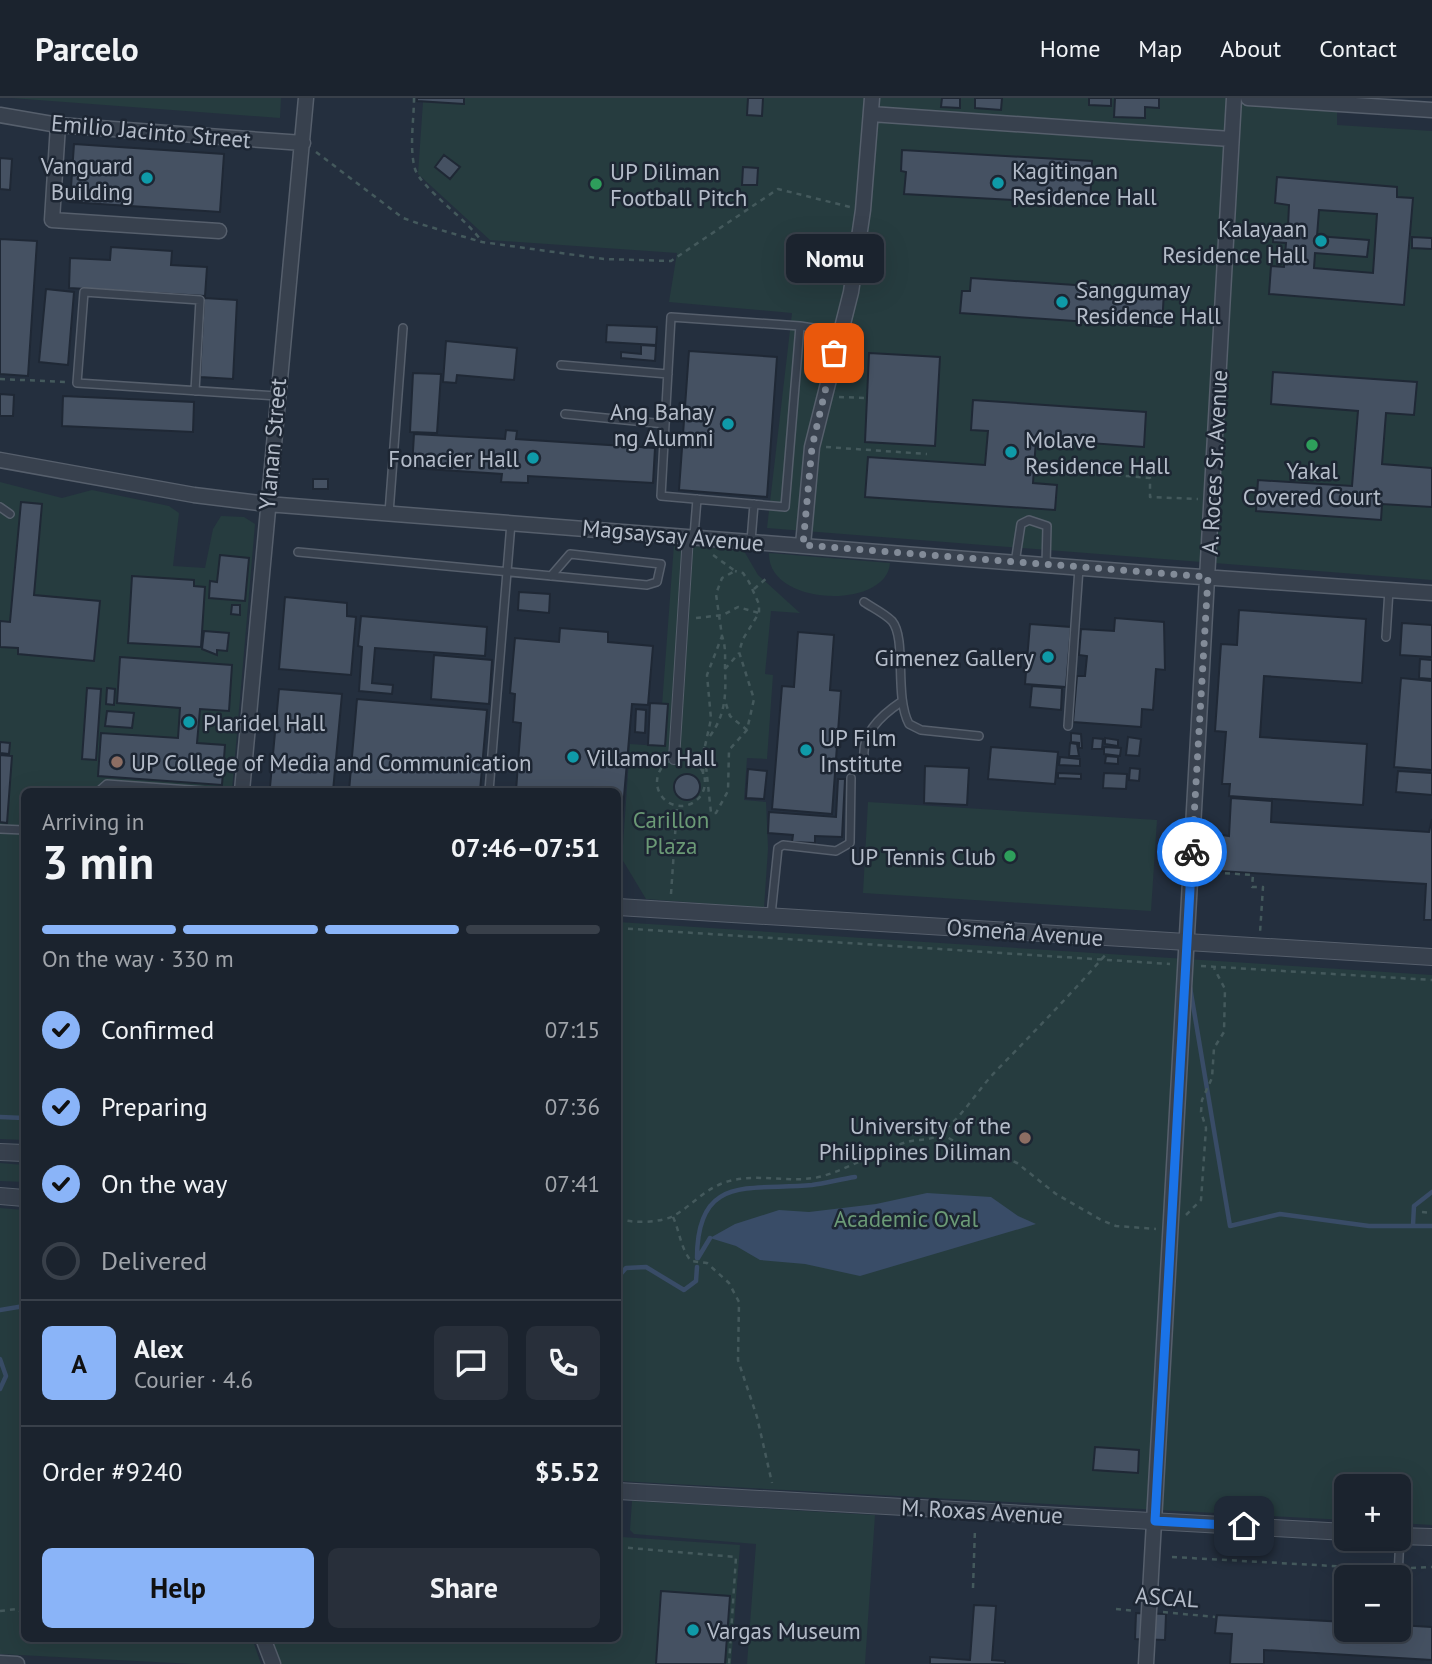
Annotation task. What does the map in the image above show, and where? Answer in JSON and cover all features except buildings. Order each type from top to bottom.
[{"type":"street","name":"Ylanan Street","points":[[242,788],[306,98]]},
{"type":"street","points":[[803,545],[812,447],[851,292],[863,210],[872,98]]},
{"type":"street","name":"A. Roces Sr. Avenue","points":[[1146,1664],[1234,98]]},
{"type":"street","points":[[1248,98],[1432,110]]},
{"type":"street","points":[[871,114],[1231,139]]},
{"type":"street","name":"Emilio Jacinto Street","points":[[0,115],[58,125],[303,143]]},
{"type":"street","points":[[58,125],[52,220],[219,231]]},
{"type":"street","name":"Magsaysay Avenue","points":[[0,460],[194,495],[267,504],[1432,593]]},
{"type":"street","points":[[674,759],[682,616],[691,536]]},
{"type":"street","name":"Osmeña Avenue","points":[[621,907],[1432,957]]},
{"type":"street","points":[[0,1152],[21,1153]]},
{"type":"street","points":[[0,1196],[21,1198]]},
{"type":"street","name":"M. Roxas Avenue","points":[[621,1491],[1334,1531]]},
{"type":"street","points":[[1411,1536],[1432,1537]]},
{"type":"street","points":[[265,1642],[273,1664]]},
{"type":"street","points":[[0,1663],[18,1664]]},
{"type":"lane","points":[[195,391],[200,300],[84,292],[77,383],[195,391],[277,396]]},
{"type":"lane","points":[[800,326],[785,507],[661,496],[671,317],[800,326],[839,332]]},
{"type":"lane","points":[[389,513],[402,327]]},
{"type":"lane","points":[[561,365],[668,374]]},
{"type":"lane","points":[[565,414],[665,424]]},
{"type":"lane","points":[[691,536],[697,499]]},
{"type":"lane","points":[[751,541],[754,504]]},
{"type":"lane","points":[[0,507],[10,514]]},
{"type":"lane","points":[[1015,563],[1017,534],[1021,524],[1029,520],[1047,526],[1046,565]]},
{"type":"lane","points":[[489,788],[511,522]]},
{"type":"lane","points":[[298,552],[647,586],[657,582],[661,564],[570,554],[551,576]]},
{"type":"lane","points":[[1068,726],[1079,568]]},
{"type":"lane","points":[[1386,637],[1389,590]]},
{"type":"lane","points":[[864,602],[882,613],[897,630],[901,702],[909,724],[921,730],[979,736]]},
{"type":"lane","points":[[864,756],[864,744],[873,727],[901,702]]},
{"type":"lane","points":[[771,916],[778,848],[783,845],[836,851],[850,843],[851,778]]},
{"type":"lane","points":[[102,788],[107,784],[163,788]]},
{"type":"lane","points":[[0,829],[21,830]]},
{"type":"path","points":[[414,98],[413,159],[418,176],[472,227],[482,242]]},
{"type":"path","points":[[303,143],[403,218],[482,242],[604,259],[671,261],[778,189],[863,210]]},
{"type":"path","points":[[0,379],[77,383]]},
{"type":"path","points":[[824,396],[867,398]]},
{"type":"path","points":[[812,447],[928,454]]},
{"type":"path","points":[[1056,470],[1150,478],[1150,497],[1212,499]]},
{"type":"path","points":[[704,747],[711,813],[716,813],[727,791],[729,750],[747,730],[754,699],[740,653],[743,639],[759,613],[754,589],[743,573],[735,571],[712,554]]},
{"type":"path","points":[[735,571],[727,573],[716,594],[726,701],[730,716],[747,730]]},
{"type":"path","points":[[754,589],[768,577]]},
{"type":"path","points":[[682,616],[701,618],[720,615],[738,607],[759,613]]},
{"type":"path","points":[[708,738],[711,699],[706,676],[722,636]]},
{"type":"path","points":[[725,669],[740,653]]},
{"type":"path","points":[[704,774],[694,762],[674,759],[660,770],[657,785],[663,799],[677,806],[697,800],[704,788],[704,774],[704,747],[722,718],[726,701]]},
{"type":"path","points":[[670,910],[677,806]]},
{"type":"path","points":[[1191,871],[1253,875],[1252,887],[1263,887],[1259,946]]},
{"type":"path","points":[[621,928],[1432,981]]},
{"type":"path","points":[[621,1219],[627,1222],[673,1217],[695,1199],[723,1183],[752,1177],[785,1180],[818,1177],[855,1166],[907,1142],[940,1133],[1121,938]]},
{"type":"path","points":[[1184,1217],[1201,1200],[1206,1128],[1201,1112],[1202,1100],[1212,1078],[1214,1048],[1224,1032],[1225,989],[1213,972],[1214,967]]},
{"type":"path","points":[[1191,1111],[1201,1112]]},
{"type":"path","points":[[940,1133],[971,1151],[1017,1163],[1056,1194],[1101,1220],[1116,1226],[1162,1230]]},
{"type":"path","points":[[1422,1212],[1432,1213]]},
{"type":"path","points":[[673,1217],[680,1231],[682,1250],[691,1261],[707,1263],[729,1283],[739,1302],[738,1360],[757,1417],[772,1483]]},
{"type":"path","points":[[973,1588],[976,1511]]},
{"type":"path","points":[[621,1546],[736,1557],[729,1664]]},
{"type":"path","points":[[1172,1557],[1334,1566]]},
{"type":"path","points":[[1411,1571],[1432,1567]]},
{"type":"path","points":[[0,1611],[17,1609],[21,1612]]},
{"type":"path","name":"ASCAL","points":[[1116,1609],[1215,1617]]},
{"type":"green space","points":[[11,98],[281,98],[280,118]]},
{"type":"green space","points":[[417,98],[1337,98],[1337,125],[1432,131],[1432,580],[767,528],[792,313],[669,302],[677,253],[490,240],[418,174],[423,102]]},
{"type":"green space","points":[[0,482],[62,498],[92,490],[169,506],[179,513],[173,566],[205,568],[213,529],[221,516],[244,517],[255,524],[232,788],[21,788],[21,1140],[0,1139]]},
{"type":"green space","name":"Carillon Plaza","points":[[674,544],[744,551],[758,575],[800,613],[771,611],[765,674],[773,675],[767,759],[747,758],[744,800],[766,802],[768,849],[764,908],[646,899],[622,859],[630,744],[659,746]]},
{"type":"green space","points":[[769,553],[890,563],[884,578],[870,589],[850,595],[828,596],[806,592],[787,584],[774,571]]},
{"type":"green space","name":"UP Tennis Club","points":[[868,802],[1157,820],[1151,911],[863,893]]},
{"type":"green space","name":"Academic Oval","points":[[621,922],[1432,975],[1432,1525],[1411,1524],[1411,1474],[1334,1474],[1334,1519],[621,1481]]},
{"type":"green space","points":[[0,1163],[21,1165],[21,1182],[0,1181]]},
{"type":"green space","points":[[0,1208],[21,1210],[21,1642],[253,1642],[261,1664],[194,1664],[0,1654]]},
{"type":"green space","points":[[632,1501],[875,1515],[865,1664],[747,1664],[756,1544],[634,1534],[630,1530]]},
{"type":"green space","points":[[621,1536],[740,1545],[731,1664],[280,1664],[271,1642],[621,1642]]},
{"type":"water","points":[[927,1193],[991,1197],[1018,1216],[1036,1224],[860,1276],[805,1264],[760,1260],[736,1246],[710,1238],[735,1224],[779,1210],[809,1212],[876,1204]]},
{"type":"waterway","points":[[1190,987],[1230,1226],[1280,1214],[1369,1226],[1432,1226]]},
{"type":"waterway","points":[[0,1117],[21,1118]]},
{"type":"waterway","points":[[697,1258],[699,1231],[706,1212],[717,1199],[748,1188],[812,1185],[855,1177]]},
{"type":"waterway","points":[[1413,1225],[1414,1206],[1432,1192]]},
{"type":"waterway","points":[[698,1258],[710,1238]]},
{"type":"waterway","points":[[621,1274],[626,1268],[646,1267],[684,1290],[696,1281],[697,1267]]},
{"type":"waterway","points":[[0,1310],[21,1306]]},
{"type":"waterway","points":[[0,1359],[6,1376],[0,1389]]},
{"type":"way so far","points":[[834,353],[812,447],[803,545],[1208,577],[1192,852]]},
{"type":"place","name":"Vanguard Building","points":[[147,178]]},
{"type":"place","name":"Kagitingan Residence Hall","points":[[998,183]]},
{"type":"place","name":"UP Diliman Football Pitch","points":[[596,184]]},
{"type":"place","name":"Kalayaan Residence Hall","points":[[1321,241]]},
{"type":"place","name":"Sanggumay Residence Hall","points":[[1062,302]]},
{"type":"place","name":"Nomu","points":[[834,353]]},
{"type":"place","name":"Ang Bahay ng Alumni","points":[[728,424]]},
{"type":"place","name":"Yakal Covered Court","points":[[1312,445]]},
{"type":"place","name":"Molave Residence Hall","points":[[1011,452]]},
{"type":"place","name":"Fonacier Hall","points":[[533,458]]},
{"type":"place","name":"Gimenez Gallery","points":[[1048,657]]},
{"type":"place","name":"Plaridel Hall","points":[[189,722]]},
{"type":"place","name":"UP Film Institute","points":[[806,750]]},
{"type":"place","name":"Villamor Hall","points":[[573,757]]},
{"type":"place","name":"UP College of Media and Communication","points":[[117,762]]},
{"type":"place","name":"UP Tennis Club","points":[[1010,856]]},
{"type":"place","name":"University of the Philippines Diliman","points":[[1025,1138]]},
{"type":"place","name":"Vargas Museum","points":[[693,1630]]},
{"type":"route","points":[[1192,852],[1155,1521],[1244,1526]]}]
